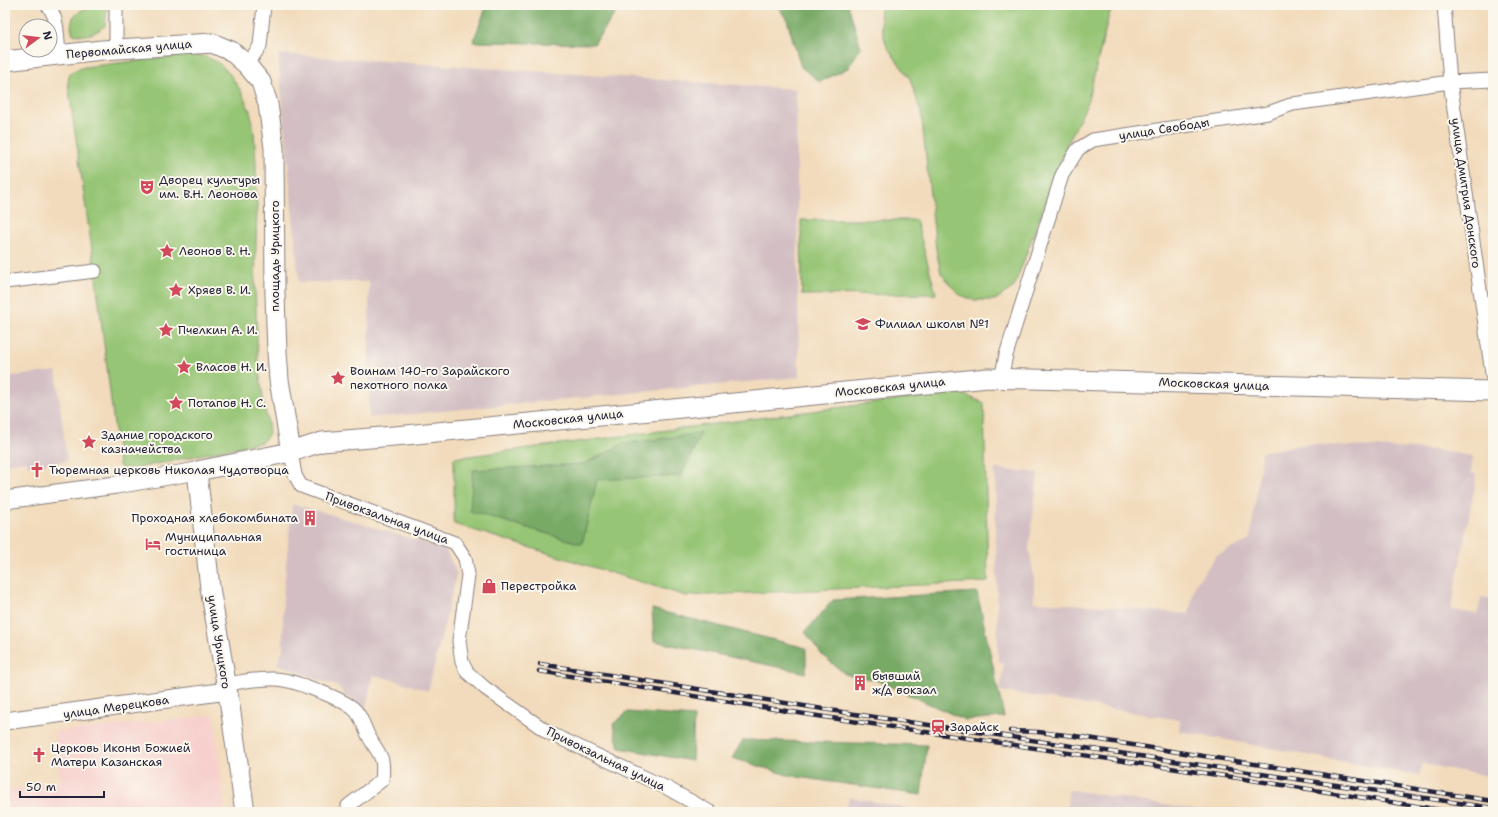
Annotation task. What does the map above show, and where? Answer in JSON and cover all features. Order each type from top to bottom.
[{"type":"main road","name":"Первомайская улица","points":[[5,61],[116,49],[212,43],[231,51],[247,65]]},
{"type":"main road","name":"площадь Урицкого","points":[[247,65],[261,82],[264,90],[268,104],[274,148],[277,352],[279,380],[291,452]]},
{"type":"main road","name":"Московская улица","points":[[197,471],[291,452],[322,442],[961,380],[1043,379],[1493,391]]},
{"type":"main road","name":"улица Урицкого","points":[[197,471],[210,588],[245,812]]},
{"type":"street","points":[[47,5],[55,18],[59,55]]},
{"type":"street","points":[[116,5],[116,49]]},
{"type":"street","points":[[247,65],[260,46],[264,5]]},
{"type":"street","name":"улица Дмитрия Донского","points":[[1444,5],[1450,82],[1493,380]]},
{"type":"street","name":"улица Свободы","points":[[1001,379],[1006,355],[1062,175],[1078,149],[1093,140],[1268,113],[1293,104],[1450,82],[1493,80]]},
{"type":"street","points":[[5,282],[95,271]]},
{"type":"street","name":"Привокзальная улица","points":[[291,452],[295,475],[301,486],[455,543],[465,558],[468,575],[459,641],[462,662],[467,672],[485,688],[549,733],[666,788],[710,812]]},
{"type":"street","points":[[5,500],[116,485],[197,471]]},
{"type":"street","points":[[226,688],[275,679],[304,686],[331,696],[355,709],[368,736],[380,753],[384,766],[382,780],[348,806],[349,812]]},
{"type":"street","name":"улица Мерецкова","points":[[5,721],[226,688]]},
{"type":"shaded area","points":[[278,54],[796,89],[799,377],[369,418],[369,282],[299,282]]},
{"type":"shaded area","points":[[56,371],[67,461],[28,466],[27,461],[5,464],[5,377]]},
{"type":"shaded area","points":[[1307,444],[1435,450],[1473,456],[1471,473],[1477,474],[1451,610],[1478,614],[1481,597],[1493,599],[1493,777],[1422,764],[1419,776],[1179,731],[1180,720],[1000,691],[1004,663],[998,661],[995,469],[1038,473],[1029,548],[1034,578],[1034,602],[1189,614],[1195,585],[1217,555],[1250,540],[1262,452]]},
{"type":"shaded area","points":[[292,504],[445,549],[457,573],[428,691],[395,680],[373,675],[366,708],[344,695],[339,687],[277,664],[283,649],[283,598]]},
{"type":"shaded area","points":[[214,715],[225,812],[5,812],[5,790],[60,782],[55,732]]},
{"type":"shaded area","points":[[1069,790],[1078,791],[1208,812],[1066,812]]},
{"type":"shaded area","points":[[849,797],[910,809],[910,812],[846,812]]},
{"type":"green space","points":[[95,5],[105,5],[107,7],[105,26],[90,34],[73,34],[71,27],[73,17],[82,10]]},
{"type":"green space","points":[[487,5],[621,5],[594,44],[473,42]]},
{"type":"green space","points":[[777,5],[848,5],[861,47],[848,68],[820,82],[801,67],[787,20]]},
{"type":"green space","points":[[879,5],[1114,5],[1109,15],[1087,104],[1066,147],[1014,287],[995,300],[974,300],[960,295],[941,273],[936,249],[921,112],[910,79],[887,47],[882,29]]},
{"type":"green space","points":[[192,54],[207,57],[219,63],[229,73],[241,91],[250,111],[254,132],[256,163],[257,209],[255,283],[258,362],[269,434],[262,442],[123,471],[119,465],[95,271],[68,80],[72,72],[85,67]]},
{"type":"green space","points":[[801,220],[916,220],[936,294],[802,295]]},
{"type":"green space","points":[[957,392],[984,403],[988,582],[686,596],[454,524],[454,458]]},
{"type":"green space","points":[[701,433],[681,476],[597,480],[582,544],[470,511],[473,470],[584,464],[623,444]]},
{"type":"green space","points":[[977,592],[1004,717],[965,720],[876,680],[845,674],[822,655],[805,632],[833,600]]},
{"type":"green space","points":[[652,609],[806,648],[806,673],[654,641]]},
{"type":"green space","points":[[628,712],[694,717],[692,761],[619,748],[613,724]]},
{"type":"green space","points":[[743,740],[927,745],[921,795],[791,776],[732,758]]},
{"type":"railway","points":[[540,664],[861,715],[1493,808]]},
{"type":"railway","points":[[539,671],[811,715],[1245,779],[1454,812]]},
{"type":"railway","points":[[1010,731],[1075,736],[1493,801]]},
{"type":"place","name":"Дворец культуры им. В.Н. Леонова","points":[[147,187]]},
{"type":"place","name":"Леонов В. Н.","points":[[167,251]]},
{"type":"place","name":"Хряев В. И.","points":[[176,290]]},
{"type":"place","name":"Филиал школы №1","points":[[863,324]]},
{"type":"place","name":"Пчелкин А. И.","points":[[166,330]]},
{"type":"place","name":"Власов Н. И.","points":[[184,367]]},
{"type":"place","name":"Воинам 140-го Зарайского пехотного полка","points":[[338,378]]},
{"type":"place","name":"Потапов Н. С.","points":[[176,403]]},
{"type":"place","name":"Здание городского казначейства","points":[[89,442]]},
{"type":"place","name":"Тюремная церковь Николая Чудотворца","points":[[37,470]]},
{"type":"place","name":"Проходная хлебокомбината","points":[[310,518]]},
{"type":"place","name":"Муниципальная гостиница","points":[[153,544]]},
{"type":"place","name":"Перестройка","points":[[489,586]]},
{"type":"place","name":"бывший ж/д вокзал","points":[[860,683]]},
{"type":"place","name":"Зарайск","points":[[938,727]]},
{"type":"place","name":"Церковь Иконы Божией Матери Казанская","points":[[39,755]]}]
